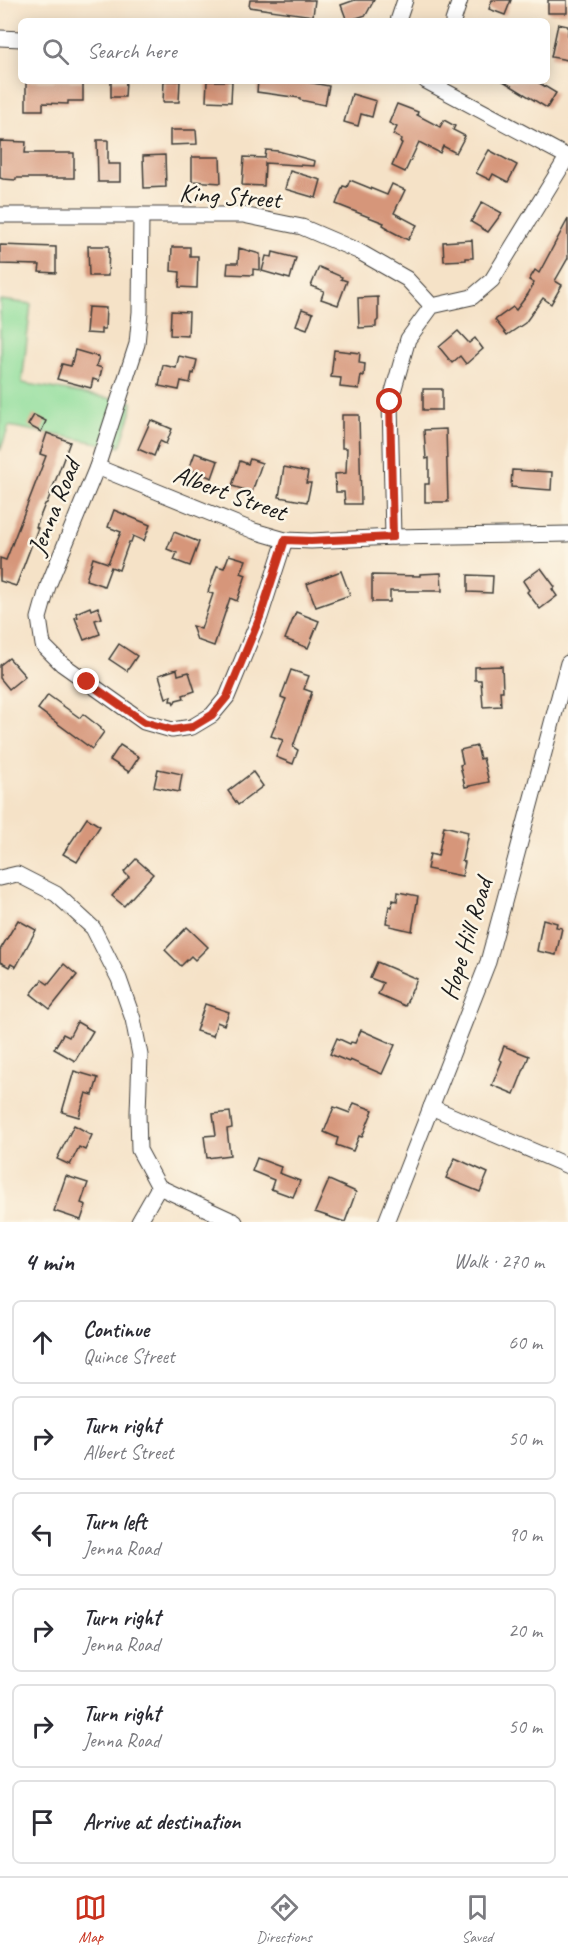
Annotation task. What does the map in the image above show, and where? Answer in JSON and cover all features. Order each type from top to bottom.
[{"type":"street","points":[[399,18],[405,0]]},
{"type":"street","points":[[454,18],[460,0]]},
{"type":"street","points":[[0,38],[18,39]]},
{"type":"street","points":[[393,537],[390,402],[408,339],[432,306],[472,297],[492,280],[568,157],[434,84]]},
{"type":"street","name":"King Street","points":[[0,215],[243,215],[302,227],[358,251],[407,279],[432,306]]},
{"type":"street","name":"Jenna Road","points":[[141,215],[137,344],[97,467],[48,586],[39,618],[43,645],[62,664],[144,722],[172,730],[192,727],[212,715],[227,697],[260,617],[285,540]]},
{"type":"street","name":"Albert Street","points":[[97,467],[254,531],[285,540],[568,534]]},
{"type":"street","name":"Hope Hill Road","points":[[386,1222],[488,962],[568,663]]},
{"type":"street","points":[[0,878],[17,874],[56,894],[93,928],[119,979],[133,1019],[140,1055],[138,1113],[140,1150],[159,1187],[235,1222]]},
{"type":"street","points":[[431,1107],[568,1166]]},
{"type":"street","points":[[139,1222],[159,1187]]},
{"type":"green space","points":[[0,300],[31,304],[22,383],[132,402],[131,413],[120,447],[9,426],[0,451]]},
{"type":"building","points":[[250,0],[315,0],[313,16],[249,7]]},
{"type":"building","points":[[355,0],[374,0],[366,15],[356,18],[346,18],[341,5]]},
{"type":"building","points":[[492,0],[511,0],[505,15],[489,9]]},
{"type":"building","points":[[548,0],[567,0],[567,13],[548,13]]},
{"type":"building","points":[[558,24],[568,26],[568,60],[551,57]]},
{"type":"building","points":[[26,84],[83,84],[83,101],[68,101],[68,104],[43,103],[43,110],[26,110]]},
{"type":"building","points":[[111,84],[126,84],[125,97],[111,97]]},
{"type":"building","points":[[164,84],[180,84],[179,102],[163,102]]},
{"type":"building","points":[[207,84],[232,84],[231,102],[206,101]]},
{"type":"building","points":[[258,84],[329,86],[325,105],[300,100],[300,98],[257,92]]},
{"type":"building","points":[[508,84],[541,84],[556,93],[547,108]]},
{"type":"building","points":[[352,94],[376,101],[372,117],[361,114],[358,126],[344,122]]},
{"type":"building","points":[[397,104],[418,112],[417,115],[440,127],[444,120],[455,126],[453,130],[465,136],[456,153],[443,146],[440,153],[419,142],[405,172],[392,166],[402,143],[400,142],[402,139],[393,135],[397,127],[389,123]]},
{"type":"building","points":[[170,130],[196,130],[197,144],[170,145]]},
{"type":"building","points":[[97,140],[108,140],[108,164],[120,164],[120,182],[98,182]]},
{"type":"building","points":[[0,141],[26,142],[25,153],[74,153],[74,178],[16,178],[16,180],[0,178]]},
{"type":"building","points":[[266,150],[315,161],[314,166],[265,163],[264,186],[242,185],[244,157],[265,158]]},
{"type":"building","points":[[489,150],[517,165],[508,182],[493,174],[490,180],[476,173]]},
{"type":"building","points":[[165,155],[166,187],[144,188],[143,156]]},
{"type":"building","points":[[192,157],[220,157],[221,183],[192,181]]},
{"type":"building","points":[[290,171],[321,180],[316,198],[285,189]]},
{"type":"building","points":[[350,180],[387,195],[392,184],[405,190],[394,213],[417,225],[408,240],[387,229],[384,223],[336,204],[343,186],[347,187]]},
{"type":"building","points":[[482,202],[502,213],[488,232],[471,222]]},
{"type":"building","points":[[568,219],[568,258],[555,281],[562,285],[551,304],[543,298],[525,323],[507,335],[495,320],[513,307],[516,310],[528,294],[534,283],[529,280],[535,270],[539,273]]},
{"type":"building","points":[[472,240],[473,258],[444,261],[443,242]]},
{"type":"building","points":[[0,245],[56,247],[56,273],[39,272],[40,265],[0,264]]},
{"type":"building","points":[[88,246],[109,246],[108,276],[89,276]]},
{"type":"building","points":[[172,247],[190,247],[190,256],[198,256],[197,288],[179,287],[180,272],[171,271]]},
{"type":"building","points":[[239,248],[260,254],[260,270],[253,269],[253,275],[227,274],[228,263],[238,263]]},
{"type":"building","points":[[273,252],[296,258],[290,279],[262,271],[266,256],[272,257]]},
{"type":"building","points":[[319,267],[347,281],[338,305],[321,299],[324,291],[311,286]]},
{"type":"building","points":[[378,297],[376,327],[359,328],[358,298]]},
{"type":"building","points":[[88,307],[106,308],[105,329],[101,329],[101,334],[86,333]]},
{"type":"building","points":[[302,309],[313,313],[307,329],[296,325]]},
{"type":"building","points":[[171,311],[189,312],[188,336],[170,335]]},
{"type":"building","points":[[458,331],[469,343],[475,338],[483,349],[466,364],[460,356],[452,363],[439,347]]},
{"type":"building","points":[[75,350],[99,357],[96,366],[102,368],[99,381],[93,379],[91,388],[57,379],[62,364],[71,366]]},
{"type":"building","points":[[334,350],[360,353],[359,363],[365,364],[364,376],[361,375],[359,389],[340,387],[341,378],[331,377]]},
{"type":"building","points":[[179,356],[197,360],[190,383],[181,381],[179,390],[159,386],[163,365],[176,368]]},
{"type":"building","points":[[423,389],[442,389],[442,410],[423,410]]},
{"type":"building","points":[[34,415],[46,421],[41,432],[28,425]]},
{"type":"building","points":[[342,415],[359,415],[361,504],[345,504],[344,492],[336,492],[335,474],[346,473],[347,448],[342,448]]},
{"type":"building","points":[[151,420],[172,429],[166,444],[160,441],[154,456],[138,449]]},
{"type":"building","points":[[446,429],[448,502],[425,502],[425,484],[429,484],[429,458],[426,459],[424,430]]},
{"type":"building","points":[[47,433],[70,442],[36,527],[38,528],[16,586],[0,581],[0,558],[6,560],[46,456],[40,454]]},
{"type":"building","points":[[195,453],[218,461],[212,478],[189,469]]},
{"type":"building","points":[[250,459],[262,463],[252,492],[232,486],[240,461],[248,464]]},
{"type":"building","points":[[284,467],[308,472],[306,483],[311,483],[307,502],[279,497]]},
{"type":"building","points":[[512,470],[552,472],[551,490],[511,487]]},
{"type":"building","points":[[114,510],[150,525],[144,541],[133,536],[119,570],[111,567],[104,586],[86,580],[93,558],[108,563],[121,532],[108,527]]},
{"type":"building","points":[[174,532],[199,542],[190,566],[174,560],[177,553],[167,549]]},
{"type":"building","points":[[229,555],[246,560],[241,573],[246,575],[237,601],[230,598],[214,646],[197,640],[192,626],[201,629],[213,594],[208,592],[217,566],[224,568]]},
{"type":"building","points":[[541,568],[555,587],[552,589],[557,596],[540,609],[527,592],[529,590],[523,581]]},
{"type":"building","points":[[341,571],[350,595],[316,607],[307,584]]},
{"type":"building","points":[[441,573],[442,591],[390,591],[390,602],[372,602],[372,575],[420,576],[420,574]]},
{"type":"building","points":[[468,575],[493,576],[492,593],[468,592]]},
{"type":"building","points":[[90,607],[91,610],[98,607],[102,618],[95,620],[100,634],[84,640],[75,618],[78,617],[76,613]]},
{"type":"building","points":[[296,612],[319,621],[308,648],[285,639]]},
{"type":"building","points":[[119,644],[137,656],[127,671],[109,659]]},
{"type":"building","points":[[9,658],[25,676],[9,689],[0,678],[0,665]]},
{"type":"building","points":[[502,666],[501,706],[483,707],[481,680],[475,680],[475,667]]},
{"type":"building","points":[[177,669],[178,675],[189,672],[195,691],[183,695],[184,698],[176,700],[174,704],[170,701],[171,696],[166,698],[159,675]]},
{"type":"building","points":[[291,670],[309,676],[304,689],[312,692],[293,747],[298,750],[293,764],[276,757],[283,740],[271,736],[286,699],[281,697]]},
{"type":"building","points":[[48,695],[80,718],[83,714],[101,728],[104,732],[92,749],[38,709]]},
{"type":"building","points":[[120,745],[139,757],[129,772],[110,760]]},
{"type":"building","points":[[477,746],[480,759],[483,758],[489,782],[465,787],[460,765],[463,764],[460,750]]},
{"type":"building","points":[[158,769],[182,774],[179,792],[154,787]]},
{"type":"building","points":[[253,772],[263,786],[238,805],[228,791]]},
{"type":"building","points":[[87,818],[100,826],[77,862],[63,854]]},
{"type":"building","points":[[444,826],[468,832],[462,861],[465,862],[462,876],[427,869],[430,854],[438,856]]},
{"type":"building","points":[[136,859],[153,874],[124,906],[112,896],[129,877],[124,872]]},
{"type":"building","points":[[398,892],[418,896],[412,931],[386,923],[389,906],[392,907],[393,900],[397,901]]},
{"type":"building","points":[[543,919],[557,923],[556,927],[562,928],[556,955],[537,951]]},
{"type":"building","points":[[18,920],[36,930],[16,967],[11,964],[9,967],[0,962],[0,950]]},
{"type":"building","points":[[187,927],[208,947],[195,960],[191,956],[181,966],[165,950]]},
{"type":"building","points":[[377,962],[417,979],[405,1006],[378,994],[383,983],[370,978]]},
{"type":"building","points":[[64,964],[77,975],[50,1009],[31,994],[42,980],[48,984]]},
{"type":"building","points":[[205,1004],[229,1012],[224,1025],[217,1022],[213,1036],[196,1031]]},
{"type":"building","points":[[77,1022],[93,1031],[75,1061],[54,1049],[63,1034],[69,1037]]},
{"type":"building","points":[[361,1030],[395,1045],[382,1074],[330,1054],[337,1038],[350,1044],[355,1043]]},
{"type":"building","points":[[504,1046],[529,1056],[514,1094],[492,1085],[502,1061],[499,1059]]},
{"type":"building","points":[[74,1071],[98,1078],[93,1095],[86,1093],[79,1117],[62,1112]]},
{"type":"building","points":[[354,1103],[373,1110],[362,1137],[359,1136],[353,1151],[336,1145],[338,1138],[324,1132],[334,1107],[350,1113]]},
{"type":"building","points":[[230,1112],[232,1128],[227,1129],[230,1155],[207,1158],[204,1136],[216,1135],[213,1114]]},
{"type":"building","points":[[74,1125],[92,1135],[85,1150],[79,1147],[70,1165],[57,1159]]},
{"type":"building","points":[[257,1158],[281,1167],[279,1173],[300,1181],[293,1197],[271,1189],[274,1180],[252,1171]]},
{"type":"building","points":[[455,1158],[488,1173],[480,1192],[446,1178]]},
{"type":"building","points":[[66,1176],[88,1183],[81,1203],[86,1205],[81,1220],[54,1211]]},
{"type":"building","points":[[329,1180],[356,1192],[345,1222],[315,1212]]},
{"type":"route","points":[[87,682],[144,722],[172,730],[192,727],[212,715],[227,697],[260,617],[285,540],[393,537],[390,402]]}]
